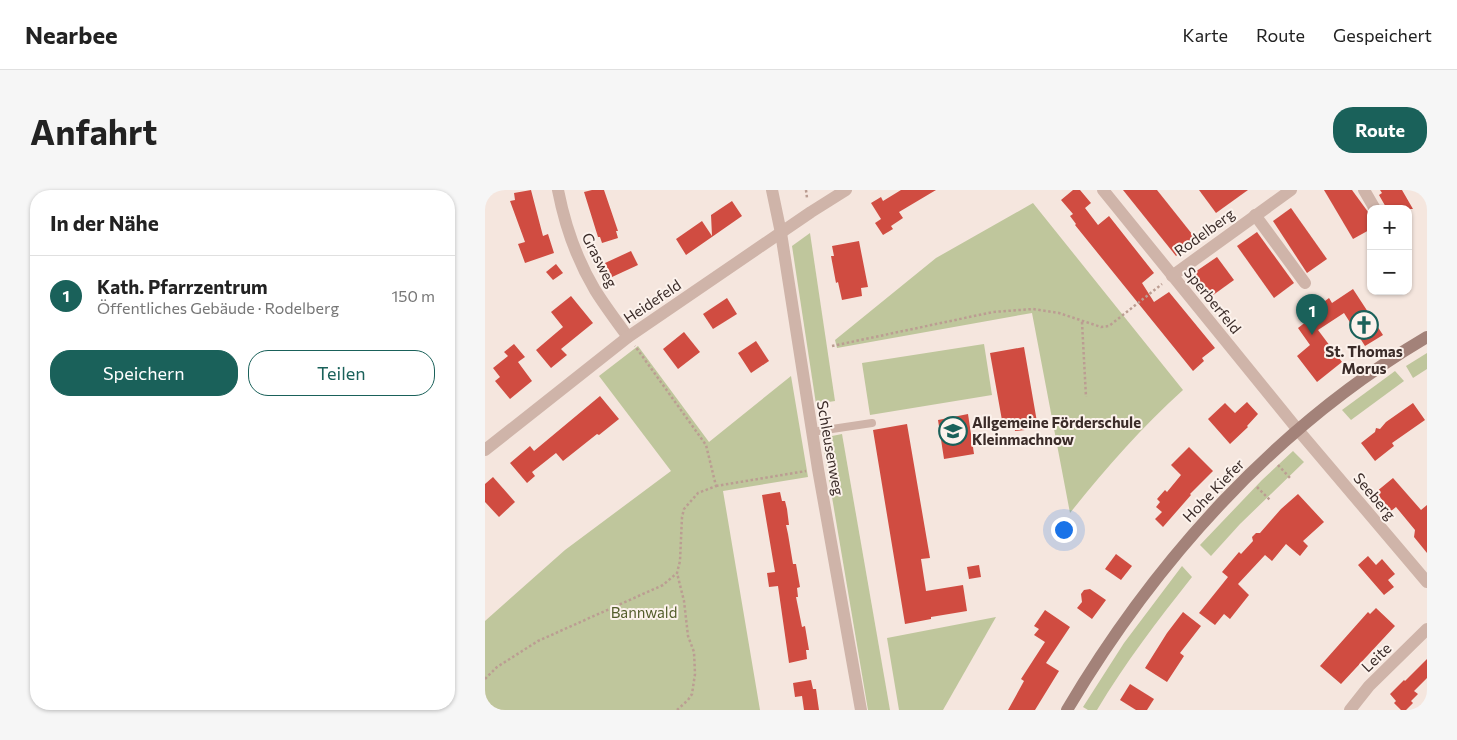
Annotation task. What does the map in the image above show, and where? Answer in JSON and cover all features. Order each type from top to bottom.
[{"type":"street","name":"Grasweg","points":[[558,190],[568,230],[580,262],[596,291],[628,337]]},
{"type":"street","name":"Schleusenweg","points":[[772,190],[781,232],[818,469],[861,710]]},
{"type":"street","name":"Heidefeld","points":[[485,450],[628,337],[781,232],[846,190]]},
{"type":"street","name":"Sperberfeld","points":[[1103,190],[1298,430]]},
{"type":"street","name":"Rodelberg","points":[[1172,276],[1291,190]]},
{"type":"street","points":[[1364,190],[1373,205]]},
{"type":"street","name":"Rodelberg","points":[[1255,215],[1305,283]]},
{"type":"street","name":"Hohe Kiefer","points":[[1067,710],[1084,681],[1128,616],[1199,526],[1298,430],[1366,377],[1427,337]]},
{"type":"street","name":"Seeberg","points":[[1298,430],[1427,582]]},
{"type":"street","name":"Leite","points":[[1350,710],[1369,686],[1427,629]]},
{"type":"lane","points":[[812,432],[872,423]]},
{"type":"path","points":[[832,346],[993,312],[1033,309],[1059,313],[1081,322],[1101,327],[1109,326],[1172,276]]},
{"type":"path","points":[[1081,322],[1086,397]]},
{"type":"path","points":[[628,337],[706,445],[716,486]]},
{"type":"path","points":[[1276,463],[1291,479]]},
{"type":"path","points":[[677,710],[692,694],[695,674],[694,652],[688,636],[684,601],[677,573],[680,561],[681,517],[684,509],[698,494],[716,486],[818,469]]},
{"type":"path","points":[[1254,484],[1269,500]]},
{"type":"path","points":[[485,679],[497,667],[538,641],[663,586],[677,573]]},
{"type":"green space","points":[[1033,203],[1183,390],[1124,449],[1070,513],[1032,313],[837,348],[835,340],[936,258]]},
{"type":"green space","points":[[810,233],[835,401],[816,404],[792,246]]},
{"type":"green space","points":[[984,344],[992,395],[870,415],[862,363]]},
{"type":"green space","name":"Bannwald","points":[[638,346],[709,442],[791,376],[808,477],[723,491],[760,710],[485,710],[485,621],[565,550],[671,471],[599,376]]},
{"type":"green space","points":[[1427,353],[1427,369],[1413,378],[1406,366]]},
{"type":"green space","points":[[1395,371],[1404,381],[1351,420],[1342,410]]},
{"type":"green space","points":[[842,434],[890,710],[868,710],[822,438]]},
{"type":"green space","points":[[1293,451],[1304,462],[1240,524],[1211,556],[1200,545],[1262,480]]},
{"type":"green space","points":[[1182,566],[1192,577],[1142,642],[1097,710],[1088,710],[1083,707],[1124,643]]},
{"type":"green space","points":[[996,617],[943,710],[899,710],[887,638]]},
{"type":"building","points":[[531,190],[543,236],[548,234],[554,253],[525,263],[518,244],[525,242],[510,201],[515,200],[514,193]]},
{"type":"building","points":[[604,190],[618,231],[616,231],[618,238],[602,243],[600,237],[598,237],[584,192]]},
{"type":"building","points":[[901,190],[936,190],[899,212],[903,218],[891,226],[893,229],[883,235],[875,223],[881,219],[871,203],[881,197],[883,201]]},
{"type":"building","points":[[1073,190],[1080,190],[1091,203],[1085,208],[1098,225],[1109,216],[1154,273],[1142,283],[1154,302],[1169,292],[1215,348],[1202,358],[1204,361],[1193,371],[1075,225],[1070,216],[1073,214],[1061,200]]},
{"type":"building","points":[[1123,190],[1157,190],[1196,239],[1176,256]]},
{"type":"building","points":[[1199,190],[1248,190],[1216,213]]},
{"type":"building","points":[[1324,190],[1352,190],[1367,211],[1367,231],[1353,239]]},
{"type":"building","points":[[1380,190],[1402,190],[1411,205],[1385,205],[1379,195],[1382,193]]},
{"type":"building","points":[[732,201],[742,216],[686,255],[676,239],[702,221],[712,236],[711,215]]},
{"type":"building","points":[[1291,208],[1327,259],[1307,273],[1273,221]]},
{"type":"building","points":[[1257,232],[1294,283],[1274,298],[1237,246]]},
{"type":"building","points":[[859,241],[868,287],[861,288],[862,296],[842,300],[838,282],[836,283],[831,256],[834,256],[832,246]]},
{"type":"building","points":[[631,251],[638,265],[612,277],[605,263]]},
{"type":"building","points":[[1217,257],[1234,280],[1209,298],[1192,274]]},
{"type":"building","points":[[556,264],[563,273],[553,280],[546,272]]},
{"type":"building","points":[[1353,289],[1383,335],[1365,346],[1344,313],[1318,330],[1342,362],[1317,382],[1297,356],[1310,345],[1298,328],[1311,318],[1309,313],[1329,298],[1332,303]]},
{"type":"building","points":[[571,296],[593,323],[561,349],[567,355],[551,368],[536,350],[563,327],[551,312]]},
{"type":"building","points":[[727,298],[737,314],[713,329],[703,314]]},
{"type":"building","points":[[684,332],[700,352],[678,369],[663,349]]},
{"type":"building","points":[[756,341],[769,361],[751,373],[738,353]]},
{"type":"building","points":[[514,344],[525,357],[518,362],[532,381],[510,399],[495,381],[500,377],[493,368],[508,356],[504,352]]},
{"type":"building","points":[[1024,347],[1037,422],[1025,424],[1025,430],[1015,431],[1014,424],[1003,426],[990,353]]},
{"type":"building","points":[[600,396],[619,419],[563,461],[556,453],[532,472],[535,476],[527,483],[510,463],[530,446],[534,451]]},
{"type":"building","points":[[1247,402],[1258,414],[1248,427],[1230,444],[1208,419],[1225,403],[1235,413]]},
{"type":"building","points":[[1413,403],[1425,420],[1392,443],[1394,446],[1375,461],[1361,443],[1375,432],[1376,428],[1380,429],[1386,422]]},
{"type":"building","points":[[968,414],[974,454],[944,459],[938,420]]},
{"type":"building","points":[[907,424],[930,558],[921,559],[926,591],[963,585],[967,611],[931,617],[931,619],[905,624],[873,430]]},
{"type":"building","points":[[1189,447],[1213,471],[1190,494],[1163,527],[1155,519],[1162,512],[1156,507],[1160,502],[1157,499],[1165,490],[1167,492],[1181,475],[1171,465]]},
{"type":"building","points":[[493,477],[515,502],[499,517],[485,502],[485,484]]},
{"type":"building","points":[[1393,478],[1421,510],[1427,505],[1427,553],[1414,537],[1415,530],[1396,507],[1391,511],[1376,492]]},
{"type":"building","points":[[780,492],[782,501],[785,501],[787,509],[789,525],[786,525],[793,564],[796,564],[800,587],[797,588],[798,597],[796,597],[802,627],[805,626],[809,650],[806,650],[807,659],[789,663],[778,586],[769,587],[767,573],[775,572],[762,495]]},
{"type":"building","points":[[1298,494],[1324,522],[1303,541],[1308,546],[1300,556],[1286,544],[1272,561],[1265,555],[1238,584],[1249,595],[1230,619],[1224,614],[1215,625],[1199,613],[1228,577],[1222,572],[1239,552],[1241,554],[1253,541],[1252,537],[1256,533],[1260,533],[1281,509]]},
{"type":"building","points":[[1116,554],[1132,566],[1121,580],[1105,569]]},
{"type":"building","points":[[1368,556],[1376,565],[1382,559],[1395,574],[1388,580],[1394,587],[1384,595],[1358,565]]},
{"type":"building","points":[[979,565],[981,577],[969,579],[967,567]]},
{"type":"building","points":[[1090,589],[1106,600],[1092,619],[1077,608],[1082,602],[1081,594],[1084,590]]},
{"type":"building","points":[[1376,608],[1395,626],[1341,684],[1320,666],[1368,612],[1370,614]]},
{"type":"building","points":[[1045,610],[1070,627],[1046,663],[1059,671],[1035,710],[1008,710],[1024,681],[1021,679],[1045,642],[1034,635],[1039,629],[1034,626]]},
{"type":"building","points":[[1183,612],[1201,626],[1180,653],[1184,656],[1167,682],[1145,668]]},
{"type":"building","points":[[1427,659],[1427,678],[1414,691],[1418,694],[1411,701],[1413,703],[1406,710],[1401,710],[1394,703],[1396,701],[1390,694]]},
{"type":"building","points":[[811,680],[813,689],[816,689],[819,710],[804,710],[802,696],[795,697],[793,683]]},
{"type":"building","points":[[1130,684],[1154,699],[1147,710],[1136,710],[1120,700]]},
{"type":"place","name":"St. Thomas Morus","points":[[1364,325]]},
{"type":"place","name":"Kath. Pfarrzentrum","points":[[1312,335]]},
{"type":"place","name":"Allgemeine Förderschule Kleinmachnow","points":[[953,431]]}]
